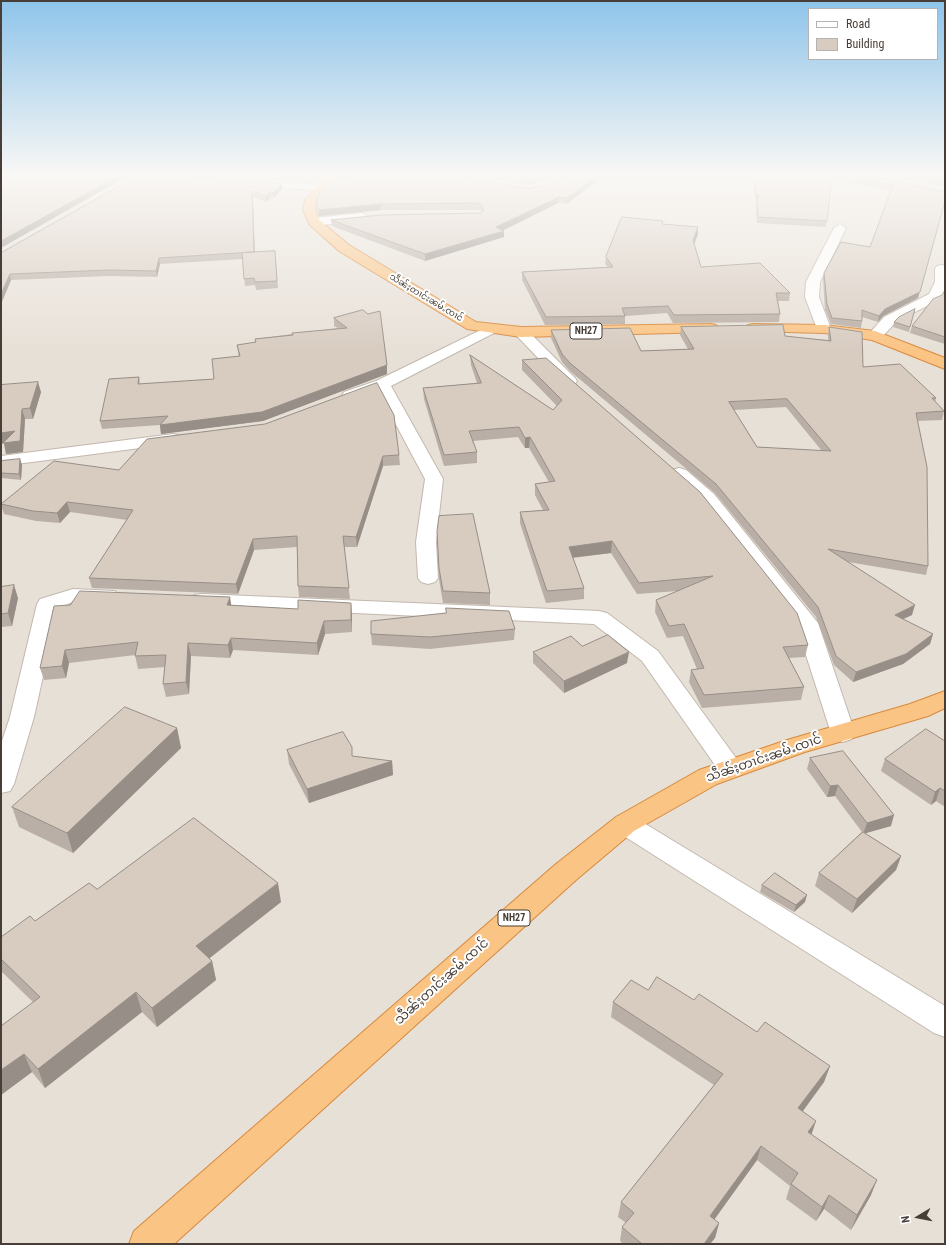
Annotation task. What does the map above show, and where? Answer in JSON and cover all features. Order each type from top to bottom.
[{"type":"highway","name":"သဵၼ်ႈတၢင်းၼမ်ႉၸၢင်","points":[[329,235],[344,248],[472,326],[521,332],[727,328]]},
{"type":"highway","points":[[742,328],[824,329],[874,336],[944,362]]},
{"type":"highway","name":"သဵၼ်ႈတၢင်းၼမ်ႉၸၢင်","points":[[147,1244],[555,882],[625,824],[708,777],[796,746],[919,710],[945,699]]},
{"type":"street","points":[[824,329],[812,297],[813,282],[836,235]]},
{"type":"street","points":[[874,336],[891,318],[914,306],[933,300],[941,292],[944,282],[942,270]]},
{"type":"street","points":[[332,403],[382,384],[491,329]]},
{"type":"street","points":[[521,332],[563,375],[581,391]]},
{"type":"street","points":[[382,384],[434,480],[426,542],[428,578]]},
{"type":"street","points":[[1,461],[188,437]]},
{"type":"street","points":[[665,462],[707,498],[807,623],[843,733]]},
{"type":"street","points":[[1,784],[22,717],[48,604],[73,595],[129,597]]},
{"type":"street","points":[[185,600],[599,618],[650,656],[731,769]]},
{"type":"street","points":[[625,824],[945,1023]]},
{"type":"shaded area","points":[[1,235],[945,235],[945,1244],[1,1244]]},
{"type":"building","points":[[1,235],[12,235],[1,241]]},
{"type":"building","points":[[33,235],[253,235],[254,252],[159,258],[156,271],[109,270],[10,274],[1,294],[1,253]]},
{"type":"building","points":[[373,235],[490,235],[425,254]]},
{"type":"building","points":[[615,235],[695,235],[693,240],[701,267],[760,263],[790,293],[776,293],[780,314],[674,315],[668,306],[622,308],[625,316],[546,317],[522,272],[613,267],[606,257]]},
{"type":"building","points":[[874,235],[936,235],[920,292],[885,309],[879,316],[862,310],[862,321],[832,318],[827,304],[824,273],[841,242],[870,247]]},
{"type":"building","points":[[275,251],[277,281],[255,282],[254,278],[244,279],[242,253]]},
{"type":"building","points":[[945,290],[945,337],[912,326],[933,299],[942,295]]},
{"type":"building","points":[[915,309],[910,327],[894,322],[899,317]]},
{"type":"building","points":[[363,310],[368,314],[380,311],[387,365],[262,412],[160,425],[168,416],[100,421],[109,379],[139,377],[138,384],[214,379],[212,359],[240,356],[237,345],[256,342],[255,339],[293,335],[292,333],[347,328],[334,318]]},
{"type":"building","points":[[783,325],[785,336],[831,341],[829,327],[862,332],[863,367],[900,364],[936,398],[932,398],[944,411],[916,413],[927,467],[928,566],[828,549],[915,605],[895,615],[933,634],[906,654],[856,672],[836,656],[818,607],[716,484],[570,363],[562,354],[551,330],[630,328],[641,351],[694,349],[681,327]],"holes":[[[787,399],[831,451],[757,447],[729,402]]]},
{"type":"building","points":[[470,355],[553,410],[562,400],[522,360],[546,358],[700,492],[797,613],[808,645],[783,647],[804,687],[704,695],[691,670],[704,668],[684,624],[669,626],[656,600],[713,576],[639,583],[612,541],[569,547],[584,588],[547,591],[520,512],[549,510],[535,484],[555,481],[530,437],[525,438],[519,427],[469,431],[477,452],[444,455],[423,388],[481,383]]},
{"type":"building","points":[[38,382],[30,408],[22,409],[20,441],[3,443],[15,431],[1,433],[1,385]]},
{"type":"building","points":[[377,383],[394,415],[399,455],[383,456],[356,537],[343,536],[349,588],[298,586],[297,536],[253,539],[236,584],[89,578],[133,510],[67,502],[57,513],[33,511],[1,504],[54,461],[119,470],[147,439],[265,424]]},
{"type":"building","points":[[20,459],[19,474],[1,473],[1,461]]},
{"type":"building","points":[[473,514],[490,593],[443,591],[439,568],[437,531],[439,516]]},
{"type":"building","points":[[14,585],[8,613],[1,614],[1,587]]},
{"type":"building","points":[[80,591],[230,597],[227,605],[298,609],[298,600],[351,603],[351,620],[324,621],[317,643],[231,638],[228,645],[188,643],[186,682],[163,684],[166,655],[135,656],[138,642],[65,650],[62,666],[40,668],[54,606],[70,605]]},
{"type":"building","points":[[446,608],[509,611],[515,629],[430,637],[371,634],[371,621],[446,613]]},
{"type":"building","points":[[608,635],[629,652],[564,681],[533,652],[571,636],[582,646]]},
{"type":"building","points":[[125,707],[177,728],[67,833],[12,807]]},
{"type":"building","points":[[926,729],[945,741],[945,791],[940,788],[935,792],[885,759]]},
{"type":"building","points":[[343,732],[352,747],[352,756],[392,761],[307,789],[287,750]]},
{"type":"building","points":[[843,751],[894,815],[867,823],[838,785],[830,786],[810,758]]},
{"type":"building","points":[[194,818],[278,883],[196,946],[212,961],[152,1008],[136,992],[38,1069],[24,1054],[1,1070],[1,1026],[40,997],[1,959],[1,937],[30,916],[35,921],[89,883],[97,889]]},
{"type":"building","points":[[863,832],[901,856],[857,899],[819,873]]},
{"type":"building","points":[[775,873],[807,895],[796,905],[762,885]]},
{"type":"building","points":[[657,977],[694,1000],[699,994],[757,1032],[765,1022],[830,1066],[798,1108],[816,1121],[808,1132],[877,1180],[857,1215],[829,1195],[822,1207],[791,1184],[798,1173],[761,1146],[710,1216],[719,1223],[704,1244],[642,1244],[622,1227],[634,1213],[621,1202],[723,1074],[613,1002],[631,980],[648,990]]}]
